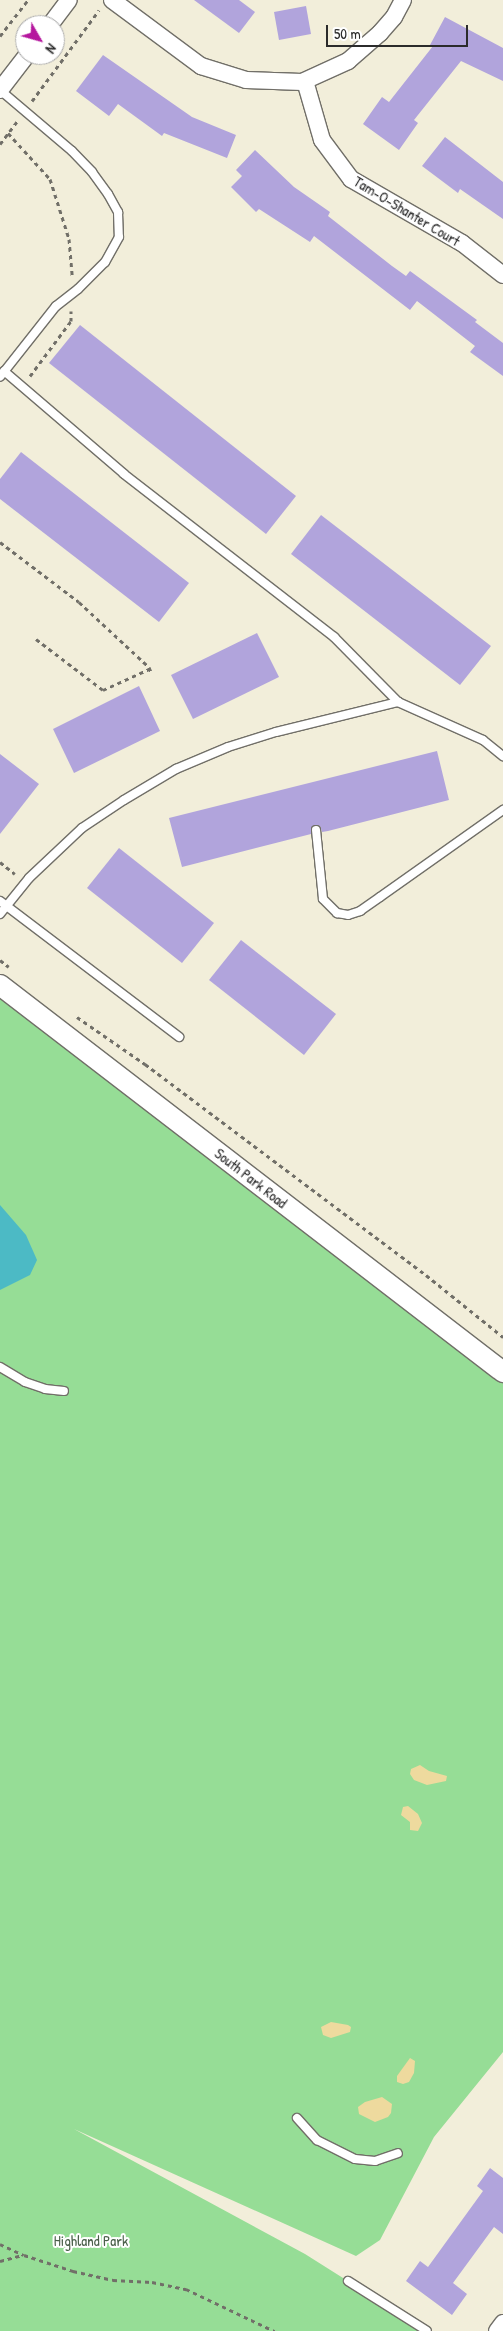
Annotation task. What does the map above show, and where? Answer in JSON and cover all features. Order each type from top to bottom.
[{"type":"street","points":[[58,15],[69,0]]},
{"type":"street","points":[[108,2],[201,66],[246,80],[305,81],[348,61],[380,33],[394,17],[404,0]]},
{"type":"street","points":[[0,90],[19,65]]},
{"type":"street","name":"Tam-O-Shanter Court","points":[[305,81],[322,140],[350,179],[462,243],[503,275]]},
{"type":"street","name":"South Park Road","points":[[0,985],[503,1372]]},
{"type":"street","points":[[497,2331],[503,2323]]},
{"type":"lane","points":[[0,90],[72,151],[92,172],[118,212],[119,236],[105,262],[56,306],[2,374],[23,387],[124,474],[334,637],[398,702],[483,740],[503,756]]},
{"type":"lane","points":[[0,914],[3,903],[82,828],[176,769],[228,747],[276,732],[398,702]]},
{"type":"lane","points":[[316,830],[323,899],[337,913],[348,915],[360,910],[380,897],[503,810]]},
{"type":"lane","points":[[3,903],[179,1038]]},
{"type":"lane","points":[[0,1367],[25,1382],[45,1389],[64,1391]]},
{"type":"lane","points":[[297,2118],[317,2140],[355,2159],[375,2161],[398,2153]]},
{"type":"lane","points":[[348,2282],[427,2331]]},
{"type":"path","points":[[0,36],[28,0]]},
{"type":"path","points":[[0,144],[108,2]]},
{"type":"path","points":[[8,133],[50,178],[69,239],[72,293],[71,321],[23,387]]},
{"type":"path","points":[[0,542],[79,602],[150,670],[103,690],[36,639]]},
{"type":"path","points":[[0,862],[26,882]]},
{"type":"path","points":[[0,960],[15,972]]},
{"type":"path","points":[[76,1017],[145,1064],[426,1275],[503,1337]]},
{"type":"path","points":[[0,2244],[24,2255],[73,2271],[113,2280],[152,2282],[186,2289],[274,2331]]},
{"type":"path","points":[[0,2261],[24,2255]]},
{"type":"green space","name":"Highland Park","points":[[0,982],[503,1371],[503,2052],[434,2137],[380,2240],[356,2256],[74,2129],[305,2254],[427,2331],[0,2331]]},
{"type":"sand","points":[[420,1765],[429,1771],[447,1776],[446,1781],[427,1785],[414,1780],[410,1774],[411,1769]]},
{"type":"sand","points":[[408,1806],[418,1814],[422,1823],[418,1831],[410,1830],[410,1822],[401,1815],[403,1807]]},
{"type":"sand","points":[[331,2022],[348,2025],[351,2027],[350,2032],[331,2038],[323,2035],[321,2027]]},
{"type":"sand","points":[[410,2058],[415,2061],[414,2073],[409,2082],[403,2084],[397,2082],[397,2076]]},
{"type":"sand","points":[[382,2097],[392,2104],[391,2113],[388,2117],[375,2122],[359,2114],[358,2107],[365,2102]]},
{"type":"water","points":[[0,1205],[26,1235],[37,1260],[30,1275],[0,1290]]},
{"type":"building","points":[[194,0],[239,0],[255,12],[239,33]]},
{"type":"building","points":[[306,6],[311,34],[279,40],[274,12]]},
{"type":"building","points":[[445,17],[503,48],[503,81],[461,61],[414,120],[418,123],[399,150],[363,124],[382,97],[389,102],[433,46],[430,45]]},
{"type":"building","points":[[103,55],[192,117],[236,135],[227,158],[164,133],[162,136],[118,104],[109,116],[76,91]]},
{"type":"building","points":[[445,137],[503,182],[503,219],[460,189],[458,193],[422,166]]},
{"type":"building","points":[[255,150],[294,187],[330,212],[328,216],[392,266],[406,276],[410,271],[477,320],[475,322],[503,343],[503,376],[470,352],[475,346],[417,301],[410,310],[314,236],[310,242],[259,209],[256,212],[231,187],[242,176],[236,170]]},
{"type":"building","points":[[80,325],[296,496],[266,534],[49,363]]},
{"type":"building","points":[[21,452],[189,583],[159,622],[0,499],[0,479]]},
{"type":"building","points":[[321,515],[491,646],[460,685],[291,554]]},
{"type":"building","points":[[257,633],[279,677],[193,719],[171,675]]},
{"type":"building","points":[[139,686],[160,731],[74,773],[53,729]]},
{"type":"building","points":[[437,751],[449,800],[328,831],[322,832],[320,826],[315,825],[311,828],[311,834],[182,867],[169,818]]},
{"type":"building","points":[[0,754],[39,784],[0,834]]},
{"type":"building","points":[[119,848],[214,923],[182,963],[87,888]]},
{"type":"building","points":[[241,940],[336,1014],[304,1055],[209,980]]},
{"type":"building","points":[[490,2168],[503,2178],[503,2234],[494,2227],[453,2283],[467,2294],[452,2315],[406,2281],[420,2261],[428,2267],[483,2191],[477,2186]]}]
